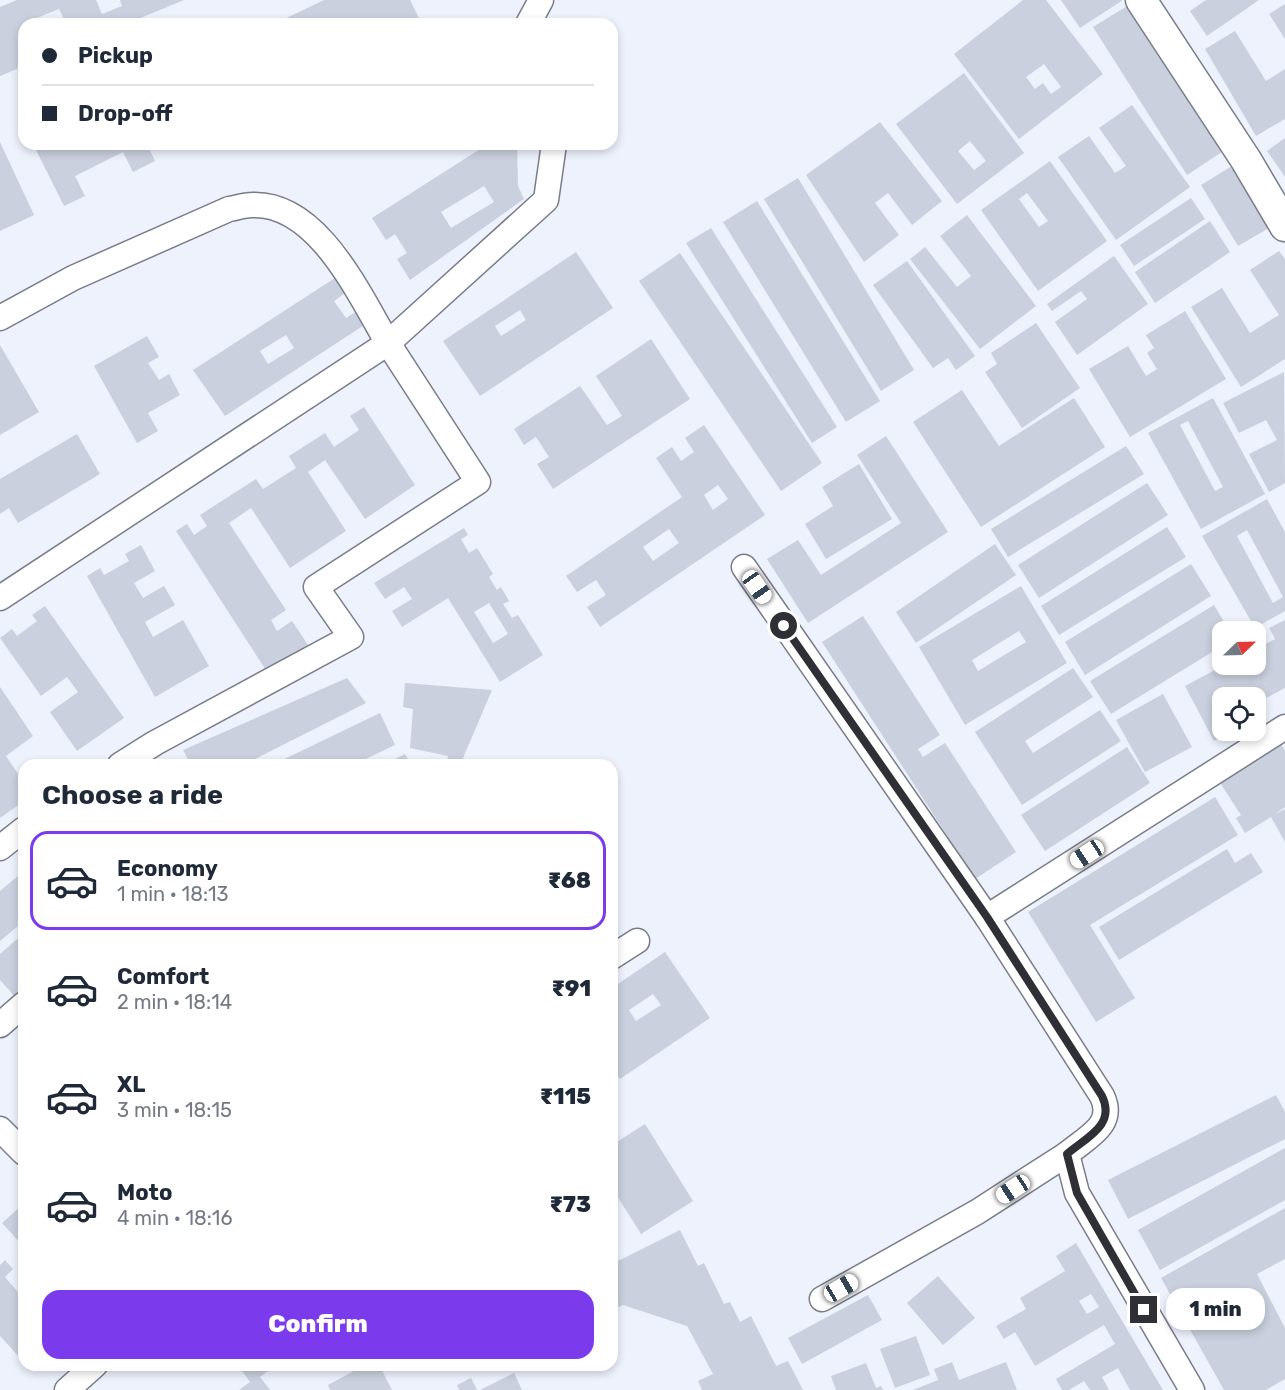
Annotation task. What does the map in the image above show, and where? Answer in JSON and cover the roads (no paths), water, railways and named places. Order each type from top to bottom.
[{"type":"street","points":[[531,18],[541,0]]},
{"type":"street","points":[[1141,0],[1246,160],[1285,226]]},
{"type":"street","points":[[0,598],[388,343],[546,200],[553,150]]},
{"type":"street","points":[[0,318],[74,278],[219,213],[253,205],[277,210],[304,223],[333,253],[478,482],[316,587],[351,637],[130,759]]},
{"type":"street","points":[[744,567],[987,917],[1108,1107],[1104,1123],[1067,1154],[977,1212],[822,1299]]},
{"type":"street","points":[[987,917],[1285,727]]},
{"type":"street","points":[[0,848],[18,834]]},
{"type":"street","points":[[618,953],[637,941]]},
{"type":"street","points":[[0,1025],[18,1009]]},
{"type":"street","points":[[0,1129],[18,1147]]},
{"type":"street","points":[[1067,1154],[1077,1193],[1192,1390]]},
{"type":"street","points":[[67,1390],[88,1371]]}]
